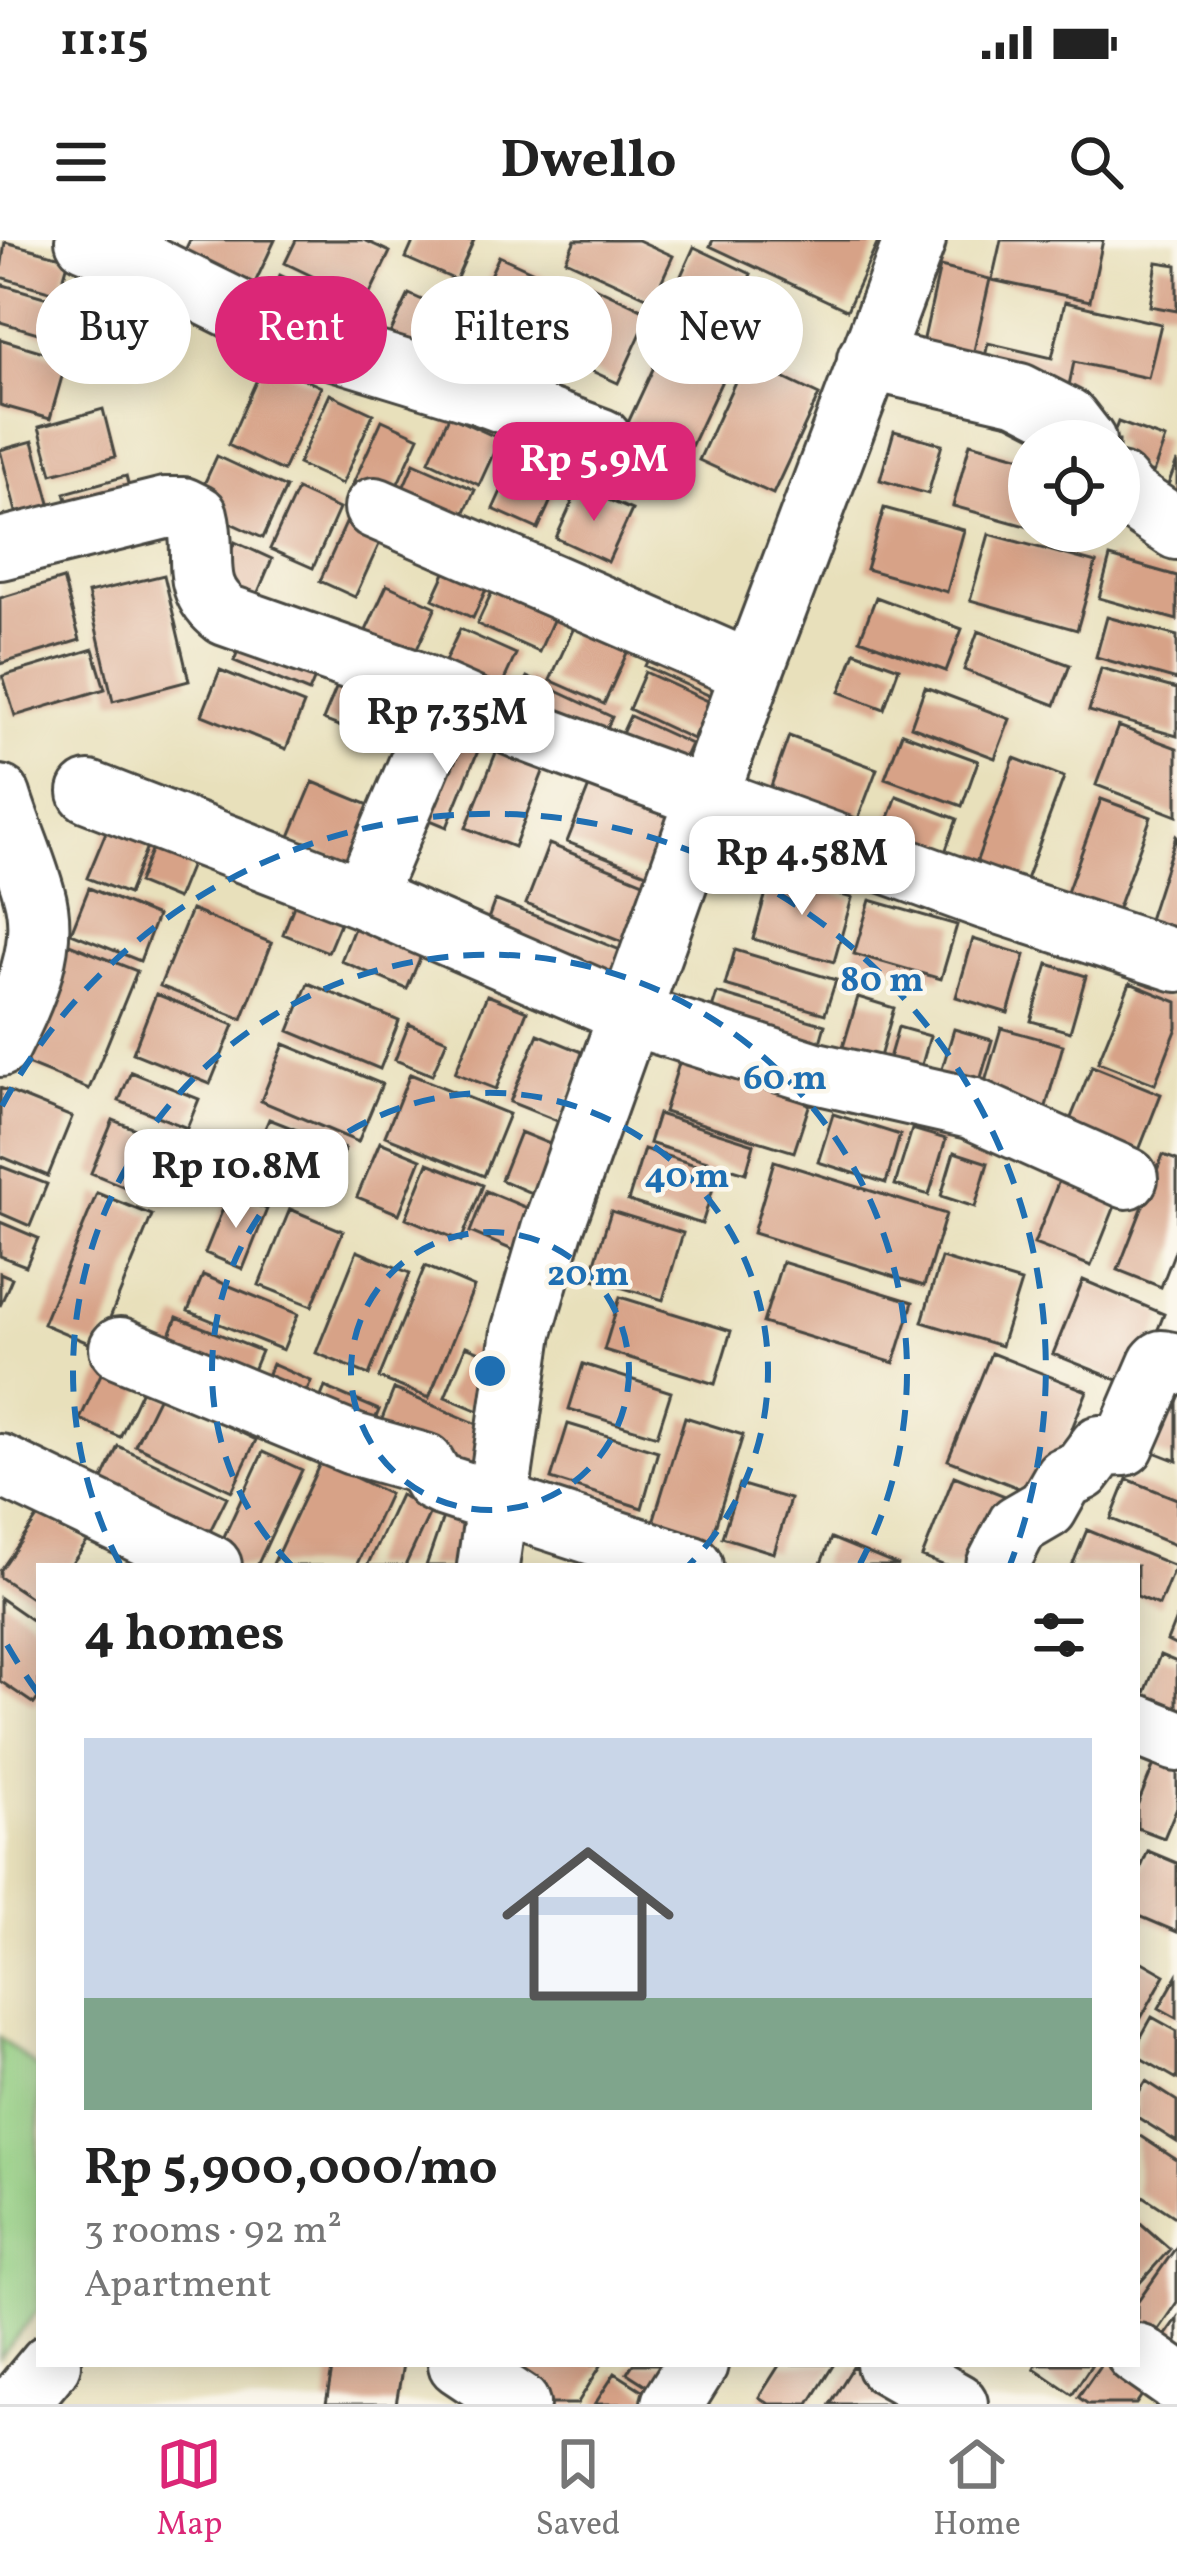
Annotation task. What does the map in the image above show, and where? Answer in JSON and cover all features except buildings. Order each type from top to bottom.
[{"type":"street","points":[[86,240],[288,335],[478,393],[601,439]]},
{"type":"street","points":[[488,1563],[522,1331],[590,1118],[632,1015],[752,672],[915,240]]},
{"type":"street","points":[[868,359],[1019,394],[1069,420]]},
{"type":"street","points":[[1140,504],[1177,529]]},
{"type":"street","points":[[0,549],[165,508],[183,508],[197,515],[202,535],[201,575],[208,601],[226,615],[408,679],[524,730],[987,899],[1177,961]]},
{"type":"street","points":[[375,508],[752,672]]},
{"type":"street","points":[[363,898],[448,697]]},
{"type":"street","points":[[89,792],[363,898],[632,1015],[784,1064],[971,1108],[1127,1178]]},
{"type":"street","points":[[0,796],[35,896],[38,935],[28,989],[0,1046]]},
{"type":"street","points":[[120,1348],[353,1444],[424,1464],[436,1483],[683,1563]]},
{"type":"street","points":[[998,1563],[1013,1531],[1047,1508],[1064,1478],[1082,1470],[1100,1446],[1124,1445],[1159,1364],[1162,1360],[1177,1364]]},
{"type":"street","points":[[0,1465],[205,1563]]},
{"type":"street","points":[[1140,1726],[1177,1741]]},
{"type":"street","points":[[1140,2356],[1177,2382]]},
{"type":"street","points":[[17,2404],[48,2367]]},
{"type":"street","points":[[441,2404],[448,2367]]},
{"type":"street","points":[[463,2367],[518,2404]]},
{"type":"street","points":[[673,2404],[695,2367]]},
{"type":"green space","points":[[0,2037],[36,2067],[36,2313],[0,2358]]}]
